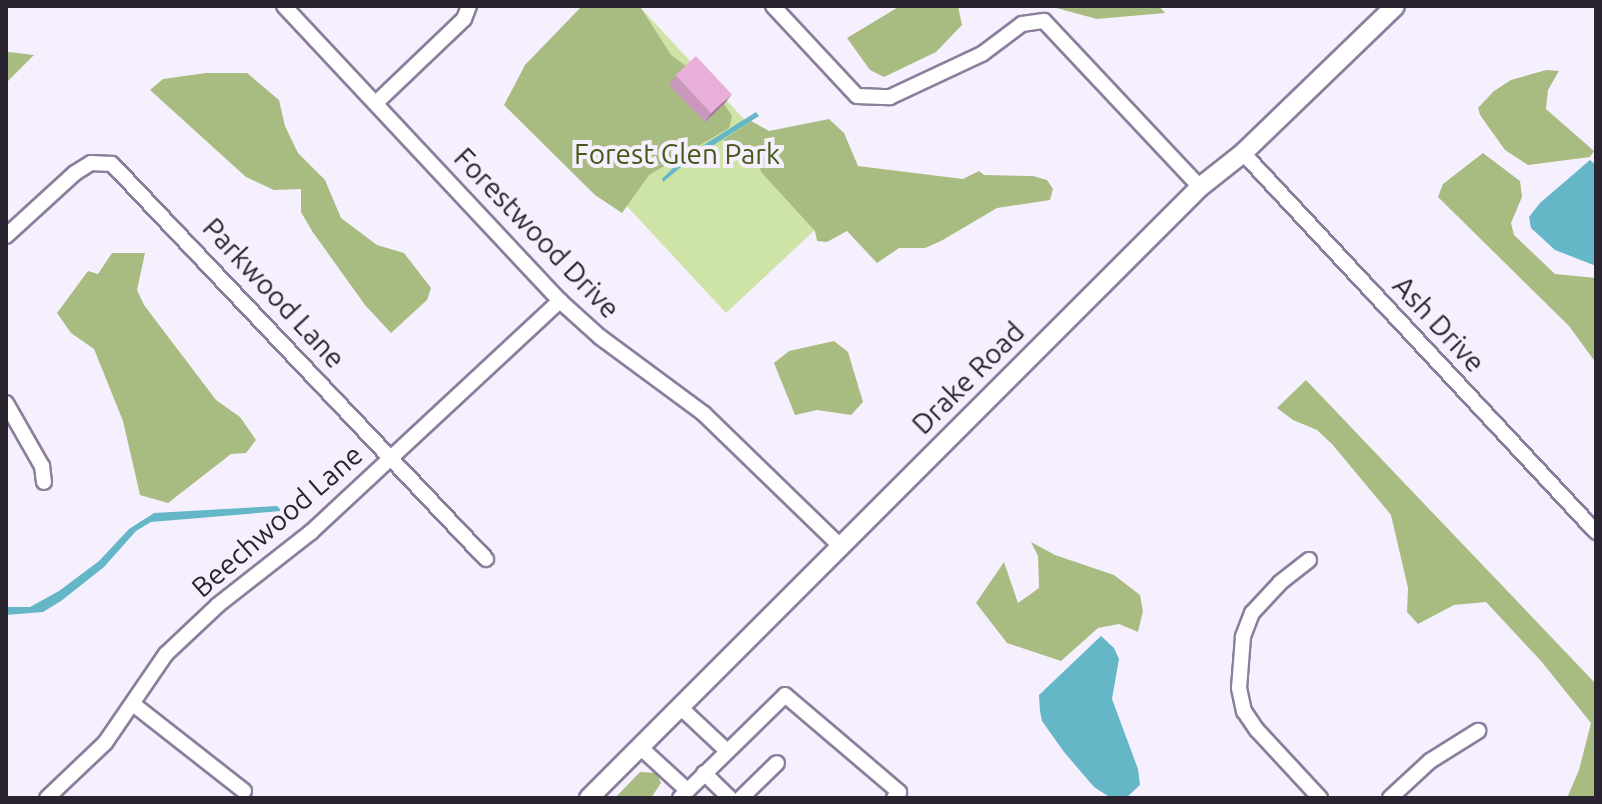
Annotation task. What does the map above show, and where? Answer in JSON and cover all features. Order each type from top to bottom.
[{"type":"street","name":"Forestwood Drive","points":[[284,6],[560,301],[600,337],[704,414],[839,545]]},
{"type":"street","points":[[377,102],[464,19],[469,6]]},
{"type":"street","points":[[773,6],[857,96],[890,97],[982,54],[1022,24],[1044,21],[1200,187]]},
{"type":"street","name":"Drake Road","points":[[589,798],[1200,187],[1243,153],[1395,6]]},
{"type":"street","name":"Ash Drive","points":[[1243,153],[1596,532]]},
{"type":"street","name":"Parkwood Lane","points":[[6,236],[75,173],[91,163],[112,164],[486,559]]},
{"type":"street","name":"Beechwood Lane","points":[[47,798],[105,743],[166,654],[218,605],[311,532],[560,301]]},
{"type":"street","points":[[6,403],[42,466],[44,482]]},
{"type":"street","points":[[1309,560],[1280,583],[1252,613],[1243,637],[1239,688],[1244,711],[1257,730],[1320,798]]},
{"type":"street","points":[[640,747],[683,794],[785,695],[899,792],[894,798]]},
{"type":"street","points":[[133,704],[244,791]]},
{"type":"street","points":[[679,706],[727,751]]},
{"type":"street","points":[[1390,798],[1430,761],[1478,731]]},
{"type":"street","points":[[741,798],[777,763]]},
{"type":"street","points":[[704,773],[730,798]]},
{"type":"green space","points":[[582,6],[641,8],[671,55],[711,84],[732,116],[729,128],[649,175],[622,213],[595,195],[504,105],[525,65]]},
{"type":"green space","name":"Forest Glen Park","points":[[616,6],[639,6],[832,214],[726,313],[522,93]]},
{"type":"green space","points":[[900,6],[958,6],[962,25],[936,52],[884,77],[870,70],[847,38]]},
{"type":"green space","points":[[1049,6],[1159,6],[1165,13],[1097,19]]},
{"type":"green space","points":[[6,54],[34,55],[6,83]]},
{"type":"green space","points":[[1546,70],[1559,71],[1548,90],[1546,109],[1594,151],[1590,157],[1528,165],[1505,150],[1480,115],[1478,108],[1494,91],[1511,80]]},
{"type":"green space","points":[[206,73],[247,73],[279,100],[285,126],[298,153],[325,180],[341,218],[377,245],[404,253],[431,288],[427,300],[391,333],[365,305],[312,231],[301,212],[301,189],[274,190],[246,177],[150,90],[163,79]]},
{"type":"green space","points":[[829,119],[844,133],[858,166],[963,179],[979,171],[984,175],[1033,176],[1047,180],[1053,189],[1050,200],[997,208],[941,241],[925,248],[899,248],[877,263],[847,231],[827,242],[817,241],[815,231],[761,172],[758,160],[723,140],[751,121],[769,131]]},
{"type":"green space","points":[[1483,153],[1520,181],[1522,197],[1511,223],[1514,235],[1555,274],[1596,278],[1596,363],[1569,326],[1438,197],[1443,184]]},
{"type":"green space","points":[[112,253],[145,253],[137,290],[144,305],[216,400],[240,417],[256,440],[246,453],[231,454],[168,503],[140,495],[123,421],[94,349],[71,333],[57,313],[88,271],[98,274]]},
{"type":"green space","points":[[834,341],[848,352],[863,402],[851,415],[817,410],[795,415],[774,363],[789,351]]},
{"type":"green space","points":[[1306,380],[1596,684],[1596,798],[1567,798],[1579,770],[1591,723],[1541,661],[1486,602],[1454,605],[1418,624],[1407,612],[1408,588],[1391,515],[1332,444],[1317,430],[1293,420],[1277,408]]},
{"type":"green space","points":[[1031,542],[1055,555],[1114,575],[1140,595],[1143,611],[1138,632],[1119,624],[1098,628],[1061,661],[1007,643],[976,603],[1004,562],[1018,603],[1039,588],[1038,556]]},
{"type":"green space","points":[[640,772],[657,773],[661,783],[651,798],[615,798]]},
{"type":"water","points":[[756,112],[759,116],[687,162],[663,182],[662,179],[683,158]]},
{"type":"water","points":[[1590,160],[1596,165],[1596,266],[1555,250],[1531,228],[1529,217],[1540,203]]},
{"type":"water","points":[[277,506],[282,511],[151,522],[136,531],[104,567],[61,601],[43,612],[6,615],[6,607],[30,607],[59,591],[99,561],[129,529],[154,513]]},
{"type":"water","points":[[1101,636],[1114,648],[1119,659],[1112,699],[1138,769],[1140,785],[1126,798],[1111,798],[1094,787],[1064,752],[1042,721],[1040,711],[1039,695]]},
{"type":"building","points":[[696,56],[731,94],[711,113],[676,75]]}]
